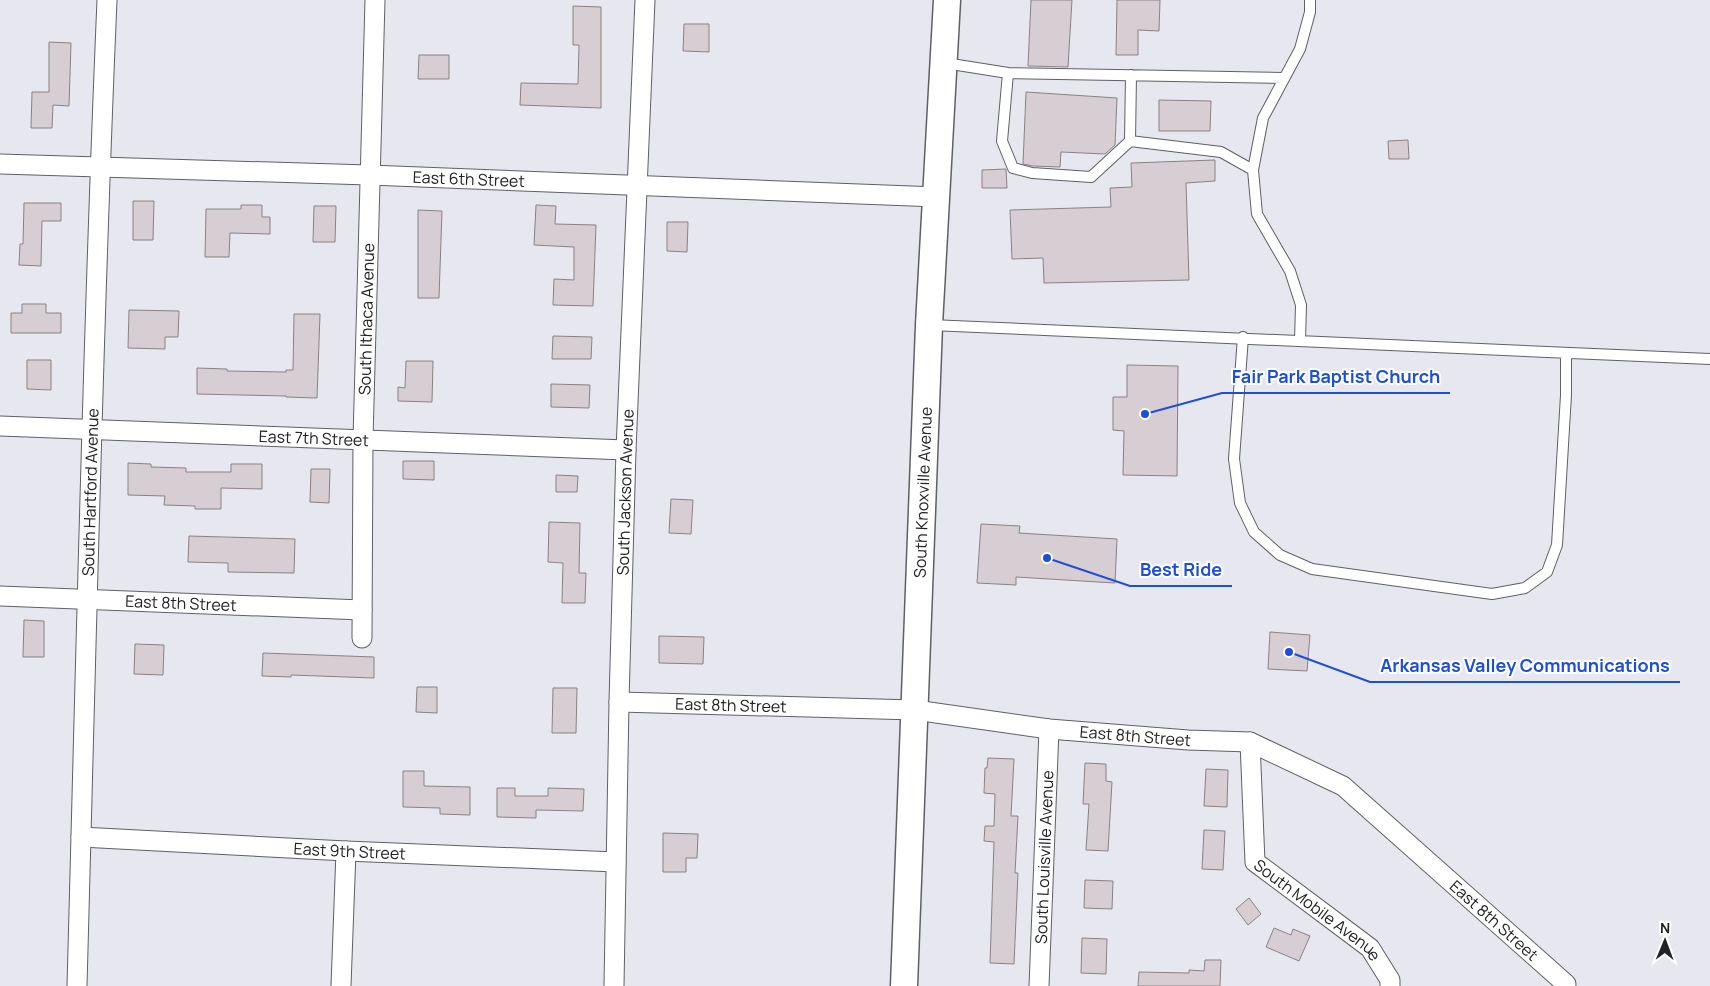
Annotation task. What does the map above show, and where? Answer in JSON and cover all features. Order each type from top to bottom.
[{"type":"main road","name":"South Knoxville Avenue","points":[[904,986],[929,325],[947,0]]},
{"type":"street","name":"South Hartford Avenue","points":[[77,986],[100,167],[107,0]]},
{"type":"street","name":"South Ithaca Avenue","points":[[362,638],[369,175],[375,0]]},
{"type":"street","name":"South Jackson Avenue","points":[[614,986],[626,450],[645,0]]},
{"type":"street","name":"East 6th Street","points":[[0,164],[369,175],[937,197]]},
{"type":"street","name":"East 7th Street","points":[[0,426],[626,450]]},
{"type":"street","name":"East 8th Street","points":[[0,596],[362,610]]},
{"type":"street","name":"East 8th Street","points":[[619,702],[915,710],[1049,729],[1188,740],[1250,742],[1343,786],[1566,984]]},
{"type":"street","name":"South Louisville Avenue","points":[[1039,986],[1049,729]]},
{"type":"street","name":"South Mobile Avenue","points":[[1250,742],[1255,862],[1370,948],[1390,980],[1390,986]]},
{"type":"street","name":"East 9th Street","points":[[81,837],[346,851],[616,862]]},
{"type":"street","points":[[341,986],[346,851]]},
{"type":"lane","points":[[1300,341],[1301,305],[1290,271],[1257,214],[1253,170],[1263,118],[1300,49],[1310,12],[1310,0]]},
{"type":"lane","points":[[944,63],[1008,73],[1284,78]]},
{"type":"lane","points":[[1008,73],[1002,141],[1013,168],[1032,174],[1091,177],[1130,141],[1131,75]]},
{"type":"lane","points":[[1130,141],[1221,152],[1253,170]]},
{"type":"lane","points":[[929,325],[1242,337],[1710,359]]},
{"type":"lane","points":[[1242,337],[1234,458],[1240,503],[1254,532],[1280,555],[1312,569],[1492,594],[1525,588],[1547,572],[1557,545],[1566,395],[1566,353]]},
{"type":"building","points":[[1031,0],[1072,0],[1068,67],[1028,66]]},
{"type":"building","points":[[1117,0],[1160,0],[1159,31],[1138,30],[1138,55],[1116,55]]},
{"type":"building","points":[[573,6],[601,7],[601,108],[520,105],[521,83],[578,84],[579,45],[573,45]]},
{"type":"building","points":[[684,24],[709,24],[709,52],[683,51]]},
{"type":"building","points":[[49,42],[71,43],[69,106],[53,105],[52,128],[31,128],[32,92],[49,92]]},
{"type":"building","points":[[419,55],[449,55],[449,79],[418,79]]},
{"type":"building","points":[[1026,92],[1117,98],[1115,145],[1105,154],[1061,152],[1060,167],[1023,164]]},
{"type":"building","points":[[1159,100],[1211,101],[1210,131],[1159,131]]},
{"type":"building","points":[[1408,140],[1409,159],[1389,159],[1388,141]]},
{"type":"building","points":[[1215,160],[1215,181],[1186,183],[1189,280],[1044,283],[1043,258],[1012,259],[1010,210],[1111,207],[1110,188],[1132,187],[1131,163]]},
{"type":"building","points":[[1006,169],[1007,188],[982,188],[982,170]]},
{"type":"building","points":[[133,201],[154,201],[153,240],[133,240]]},
{"type":"building","points":[[24,203],[61,203],[61,221],[42,221],[41,266],[19,265],[20,244],[23,244]]},
{"type":"building","points":[[241,205],[262,205],[262,217],[270,217],[270,234],[230,233],[229,257],[205,257],[206,209],[241,209]]},
{"type":"building","points":[[536,205],[556,206],[555,224],[596,225],[593,306],[553,305],[554,279],[574,280],[574,247],[534,245]]},
{"type":"building","points":[[314,206],[336,206],[335,242],[313,242]]},
{"type":"building","points":[[418,210],[442,211],[439,298],[418,298]]},
{"type":"building","points":[[667,222],[688,222],[687,252],[667,251]]},
{"type":"building","points":[[22,304],[46,304],[46,313],[61,313],[61,333],[11,333],[11,313],[22,313]]},
{"type":"building","points":[[129,310],[179,311],[178,337],[165,337],[165,349],[128,348]]},
{"type":"building","points":[[294,314],[320,314],[317,398],[197,394],[197,368],[227,369],[227,371],[286,372],[286,370],[293,370]]},
{"type":"building","points":[[553,336],[592,337],[591,359],[552,359]]},
{"type":"building","points":[[27,360],[51,360],[51,390],[27,389]]},
{"type":"building","points":[[406,361],[433,361],[432,402],[398,401],[398,387],[405,388]]},
{"type":"building","points":[[1127,365],[1178,366],[1177,476],[1123,475],[1124,431],[1113,430],[1113,397],[1127,397]]},
{"type":"building","points":[[551,384],[590,385],[589,408],[551,407]]},
{"type":"building","points":[[403,461],[434,461],[434,480],[403,479]]},
{"type":"building","points":[[128,463],[151,464],[151,467],[186,468],[186,472],[231,472],[231,464],[262,464],[262,489],[221,488],[221,509],[195,509],[195,506],[164,505],[165,496],[128,495]]},
{"type":"building","points":[[311,469],[330,469],[329,503],[310,502]]},
{"type":"building","points":[[556,475],[578,476],[577,492],[556,492]]},
{"type":"building","points":[[671,499],[693,500],[691,534],[669,533]]},
{"type":"building","points":[[549,522],[580,523],[579,573],[586,573],[585,603],[562,603],[563,563],[548,562]]},
{"type":"building","points":[[981,524],[1020,526],[1019,533],[1117,539],[1115,583],[1016,577],[1016,585],[977,583]]},
{"type":"building","points":[[189,536],[295,539],[294,573],[228,572],[228,563],[188,562]]},
{"type":"building","points":[[24,620],[44,621],[44,657],[23,657]]},
{"type":"building","points":[[1270,632],[1310,635],[1307,671],[1268,669]]},
{"type":"building","points":[[659,636],[704,637],[703,664],[659,663]]},
{"type":"building","points":[[135,644],[164,645],[163,675],[134,674]]},
{"type":"building","points":[[263,653],[374,657],[374,678],[291,675],[291,677],[262,676]]},
{"type":"building","points":[[417,687],[437,687],[437,713],[416,712]]},
{"type":"building","points":[[553,688],[577,688],[576,733],[552,733]]},
{"type":"building","points":[[988,758],[1014,759],[1011,816],[1018,816],[1015,873],[1018,873],[1014,964],[990,963],[994,842],[984,841],[985,826],[994,826],[995,794],[984,793],[985,768],[987,768]]},
{"type":"building","points":[[1085,763],[1106,764],[1106,781],[1112,782],[1108,851],[1086,850],[1089,804],[1083,804]]},
{"type":"building","points":[[1206,769],[1228,770],[1227,807],[1204,806]]},
{"type":"building","points":[[403,771],[424,771],[424,786],[470,787],[470,815],[440,814],[440,808],[403,807]]},
{"type":"building","points":[[497,788],[515,788],[515,796],[548,796],[548,788],[584,789],[583,811],[536,810],[536,818],[497,817]]},
{"type":"building","points":[[1204,830],[1225,831],[1223,870],[1202,869]]},
{"type":"building","points":[[663,833],[698,834],[697,858],[686,858],[686,872],[663,872]]},
{"type":"building","points":[[1085,880],[1113,881],[1112,909],[1084,908]]},
{"type":"building","points":[[1249,898],[1261,914],[1248,925],[1236,909]]},
{"type":"building","points":[[1274,928],[1291,935],[1293,929],[1310,936],[1299,961],[1266,947]]},
{"type":"building","points":[[1082,938],[1107,939],[1106,974],[1081,973]]},
{"type":"building","points":[[1205,960],[1221,960],[1220,986],[1138,986],[1139,972],[1189,973],[1189,970],[1204,971]]},
{"type":"place","name":"Fair Park Baptist Church","points":[[1145,414]]},
{"type":"place","name":"Best Ride","points":[[1047,558]]},
{"type":"place","name":"Arkansas Valley Communications","points":[[1289,652]]}]
